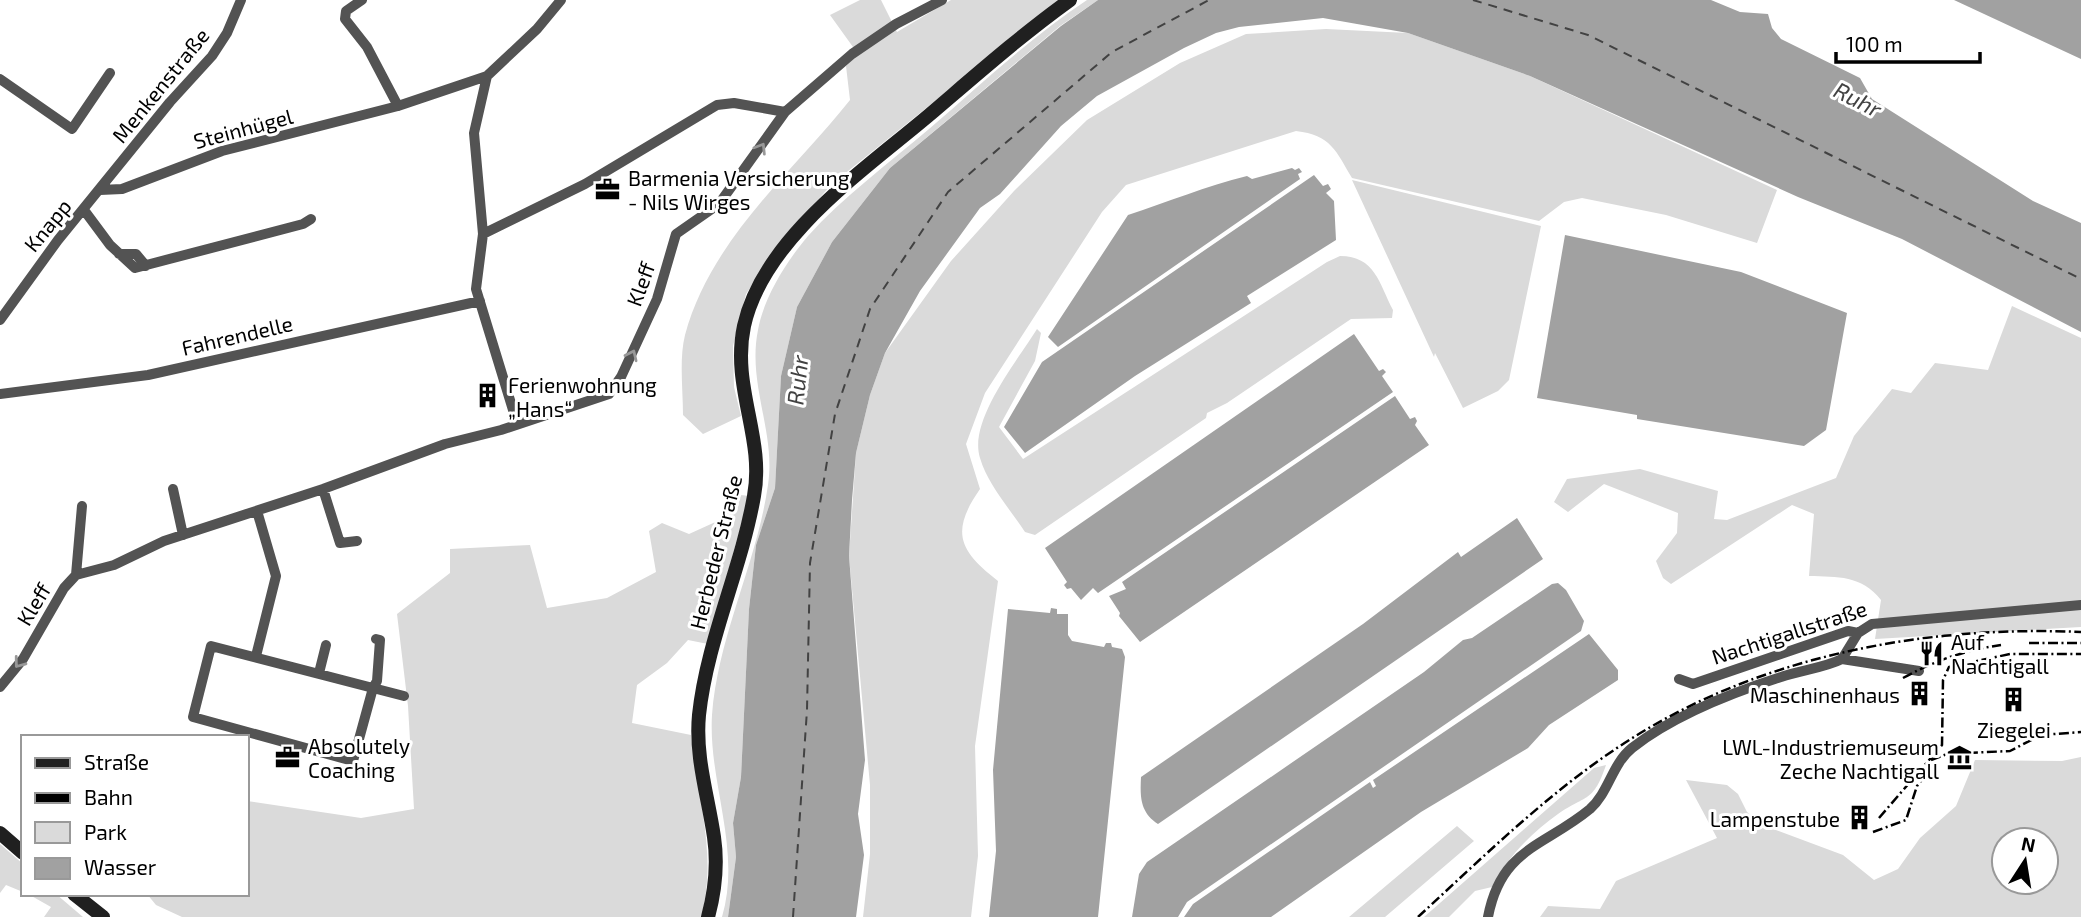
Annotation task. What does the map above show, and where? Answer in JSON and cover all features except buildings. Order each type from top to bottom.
[{"type":"main road","name":"Herbeder Straße","points":[[708,917],[716,862],[702,776],[699,716],[707,671],[751,513],[757,474],[740,377],[741,344],[748,310],[778,257],[830,199],[1014,43],[1070,0]]},
{"type":"main road","points":[[0,833],[21,851]]},
{"type":"main road","points":[[77,896],[103,917]]},
{"type":"street","name":"Menkenstraße","points":[[100,190],[170,102],[212,56],[227,33],[241,0]]},
{"type":"street","points":[[362,0],[346,11],[345,19],[367,47],[398,106]]},
{"type":"street","name":"Steinhügel","points":[[100,190],[121,189],[222,151],[398,106],[487,76],[537,29],[561,0]]},
{"type":"street","name":"Kleff","points":[[0,687],[23,659],[64,588],[76,575],[114,565],[183,535],[323,489],[445,444],[501,430],[604,398],[614,389],[657,299],[676,234],[719,204],[785,112],[852,54],[896,24],[942,0]]},
{"type":"street","points":[[0,79],[72,129],[110,73]]},
{"type":"street","points":[[487,76],[474,133],[483,234],[476,289],[517,423]]},
{"type":"street","points":[[483,234],[585,184],[717,105],[734,103],[785,112]]},
{"type":"street","name":"Knapp","points":[[0,320],[100,190]]},
{"type":"street","points":[[84,210],[119,254],[136,254],[146,266],[303,224],[311,219]]},
{"type":"street","name":"Fahrendelle","points":[[0,394],[148,375],[480,301]]},
{"type":"street","points":[[173,489],[183,535]]},
{"type":"street","points":[[323,489],[340,543],[357,541]]},
{"type":"street","name":"Kleff","points":[[76,575],[82,506]]},
{"type":"street","points":[[256,656],[276,576],[257,511]]},
{"type":"street","name":"Nachtigallstraße","points":[[1679,679],[1693,684],[1849,631],[1858,633],[1872,624],[1884,621],[2081,605]]},
{"type":"street","points":[[1842,659],[1858,633]]},
{"type":"street","points":[[376,639],[380,640],[377,681],[373,688],[354,761],[193,717],[211,646],[256,656],[373,688],[404,696]]},
{"type":"street","points":[[319,673],[326,645]]},
{"type":"street","points":[[1488,917],[1494,892],[1509,867],[1525,850],[1595,804],[1619,763],[1632,748],[1728,697],[1842,659],[1919,671]]},
{"type":"green space","points":[[860,0],[881,0],[897,32],[951,0],[1060,0],[832,184],[782,240],[746,294],[733,346],[734,387],[741,416],[703,434],[683,415],[683,344],[697,300],[713,268],[755,209],[850,100],[846,66],[858,54],[830,15]]},
{"type":"green space","points":[[1087,0],[1098,0],[1060,26],[890,168],[832,242],[797,307],[781,376],[775,488],[756,545],[749,609],[741,777],[733,823],[736,857],[728,917],[722,917],[727,892],[727,841],[715,766],[712,715],[729,628],[763,514],[768,485],[768,446],[756,370],[758,330],[765,305],[792,257],[808,236],[836,208],[1026,45]]},
{"type":"green space","points":[[1326,29],[1408,33],[1530,76],[1777,190],[1757,243],[1666,215],[1582,198],[1564,202],[1539,221],[1352,178],[1331,146],[1317,136],[1296,131],[1126,185],[1102,212],[985,393],[966,444],[980,489],[965,517],[963,540],[975,560],[998,581],[975,746],[978,856],[971,917],[863,917],[870,854],[870,785],[849,556],[856,453],[870,395],[885,353],[951,261],[1014,191],[1087,120],[1180,63],[1246,34]]},
{"type":"green space","points":[[1352,180],[1541,226],[1509,380],[1498,391],[1463,408],[1435,353],[1434,357]]},
{"type":"green space","points":[[1340,256],[1361,261],[1374,273],[1393,310],[1392,318],[1351,319],[1227,403],[1207,413],[1206,418],[1035,535],[1025,532],[988,478],[980,458],[978,443],[981,427],[997,391],[1037,329],[1041,333],[1035,361],[999,427],[1023,459]]},
{"type":"green space","points":[[2012,306],[2081,338],[2081,627],[1875,639],[1881,600],[1873,592],[1848,579],[1809,576],[1814,514],[1792,505],[1671,584],[1663,578],[1656,561],[1677,533],[1678,513],[1604,484],[1568,512],[1554,502],[1567,479],[1640,469],[1718,491],[1714,519],[1727,520],[1836,478],[1854,436],[1892,389],[1911,393],[1935,363],[1988,370]]},
{"type":"green space","points":[[733,494],[749,496],[708,644],[688,640],[667,663],[637,685],[632,723],[691,735],[707,849],[706,894],[701,917],[182,917],[156,905],[149,896],[248,896],[248,801],[361,818],[414,809],[408,706],[397,614],[450,573],[450,549],[530,545],[547,608],[607,598],[656,572],[649,531],[662,523],[689,534],[722,519]]},
{"type":"green space","points":[[2081,757],[2081,917],[1540,917],[1548,906],[1600,909],[1616,881],[1717,838],[1686,780],[1727,785],[1738,794],[1747,812],[1765,826],[1843,855],[1874,880],[1898,869],[1920,838],[1956,806],[1975,760],[2062,761]]},
{"type":"green space","points":[[1606,765],[1593,792],[1558,814],[1529,838],[1512,856],[1492,887],[1475,891],[1449,917],[1424,917],[1594,768]]},
{"type":"green space","points":[[1457,826],[1474,841],[1385,917],[1349,917]]},
{"type":"green space","points":[[0,844],[21,862],[21,891],[6,885],[0,893]]},
{"type":"green space","points":[[32,896],[58,896],[83,917],[44,917],[51,907]]},
{"type":"water","name":"Ruhr","points":[[1098,0],[1711,0],[1740,12],[1768,14],[1772,28],[1781,39],[1860,78],[1872,99],[2033,201],[2081,223],[2081,332],[1902,239],[1798,197],[1530,76],[1408,33],[1323,18],[1239,27],[1216,33],[1097,96],[1061,126],[1000,194],[980,208],[920,291],[885,353],[870,395],[856,453],[849,556],[865,760],[858,814],[864,855],[856,917],[728,917],[736,857],[733,823],[741,777],[749,609],[756,545],[775,488],[781,376],[797,307],[832,242],[890,168],[1061,26]]},
{"type":"water","points":[[1954,0],[2081,0],[2081,59]]},
{"type":"water","points":[[1299,168],[1302,172],[1298,174],[1300,179],[1058,347],[1048,337],[1128,215],[1232,180],[1247,176],[1252,179]]},
{"type":"water","points":[[1314,175],[1323,186],[1328,184],[1331,189],[1326,193],[1334,201],[1336,240],[1247,296],[1251,303],[1135,376],[1025,453],[1004,427],[1042,362]]},
{"type":"water","points":[[1565,235],[1741,272],[1847,313],[1826,430],[1804,446],[1637,419],[1637,415],[1537,398]]},
{"type":"water","points":[[1354,334],[1379,371],[1383,369],[1386,372],[1382,376],[1393,392],[1098,593],[1093,588],[1081,600],[1071,588],[1067,589],[1064,585],[1067,582],[1045,548]]},
{"type":"water","points":[[1395,396],[1410,419],[1415,417],[1415,425],[1429,445],[1140,642],[1119,616],[1120,613],[1109,596],[1126,589],[1122,582]]},
{"type":"water","points":[[1517,518],[1543,559],[1158,824],[1152,819],[1144,809],[1141,777],[1363,624],[1458,552],[1461,557]]},
{"type":"water","points":[[1558,583],[1566,590],[1584,621],[1581,631],[1187,902],[1178,917],[1132,917],[1139,874],[1147,862],[1424,672],[1463,640],[1472,638],[1552,584]]},
{"type":"water","points":[[1051,608],[1057,609],[1057,614],[1068,614],[1068,635],[1072,641],[1104,647],[1106,643],[1111,643],[1112,647],[1122,649],[1125,657],[1098,917],[989,917],[996,851],[993,770],[1008,609],[1050,613]]},
{"type":"water","points":[[1589,634],[1618,670],[1618,680],[1549,725],[1528,748],[1421,812],[1271,917],[1184,917],[1193,904],[1370,782],[1373,788],[1376,786],[1373,780]]},
{"type":"ferry route","points":[[793,917],[807,710],[810,563],[835,414],[870,309],[948,192],[1112,52],[1209,0]]},
{"type":"ferry route","points":[[1473,0],[1588,35],[2081,279]]},
{"type":"railway","points":[[1418,917],[1516,827],[1593,765],[1672,715],[1726,690],[1783,669],[1841,653],[1900,642],[1960,634],[2081,632]]},
{"type":"railway","points":[[2029,643],[2081,643]]},
{"type":"railway","points":[[1903,678],[1950,657],[2001,645]]},
{"type":"railway","points":[[1879,818],[1942,745],[1943,680],[1949,667],[2010,654],[2081,654]]},
{"type":"railway","points":[[1931,760],[1947,754],[2010,751],[2041,735],[2081,732]]},
{"type":"railway","points":[[1873,832],[1906,820],[1917,786],[1924,777]]},
{"type":"place","name":"Barmenia Versicherung - Nils Wirges","points":[[608,189]]},
{"type":"place","name":"Ferienwohnung „Hans“","points":[[488,396]]},
{"type":"place","name":"Auf Nachtigall","points":[[1931,653]]},
{"type":"place","name":"Maschinenhaus","points":[[1920,694]]},
{"type":"place","name":"Ziegelei","points":[[2014,700]]},
{"type":"place","name":"Absolutely Coaching","points":[[288,757]]},
{"type":"place","name":"LWL-Industriemuseum Zeche Nachtigall","points":[[1959,758]]},
{"type":"place","name":"Lampenstube","points":[[1860,818]]}]
